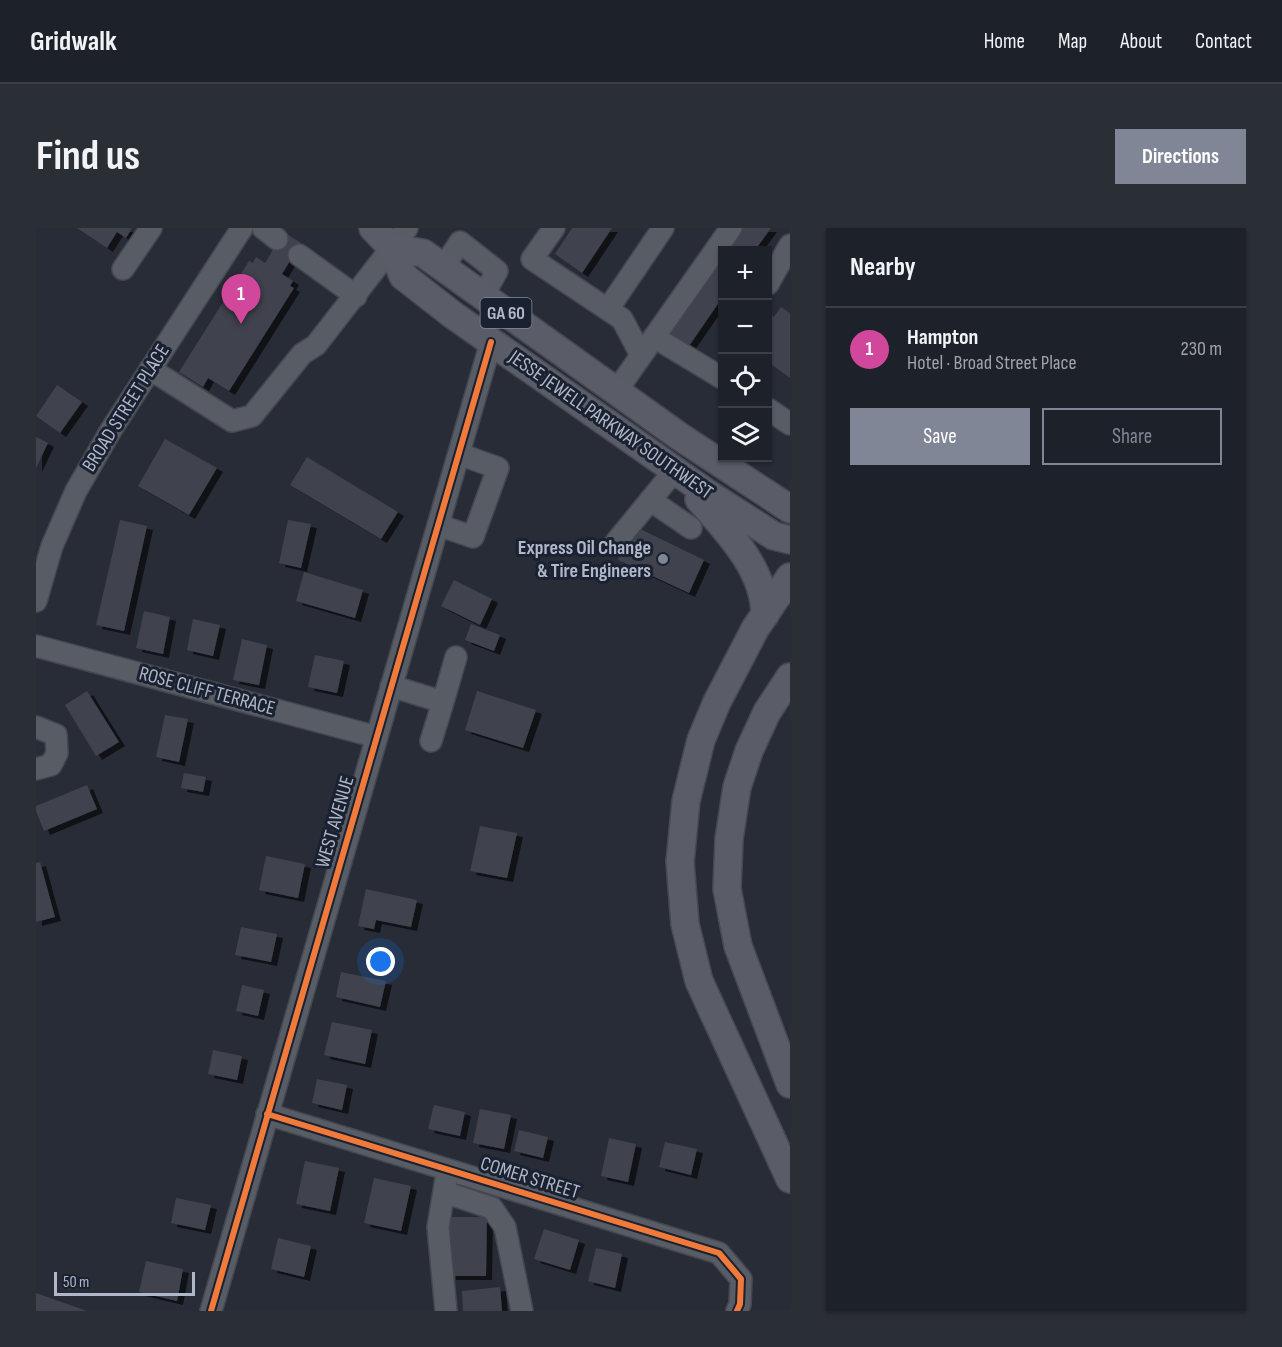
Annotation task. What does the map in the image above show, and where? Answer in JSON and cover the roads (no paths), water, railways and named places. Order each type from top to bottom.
[{"type":"main road","name":"JESSE JEWELL PARKWAY SOUTHWEST","points":[[373,228],[399,238],[423,253],[679,436],[790,509]]},
{"type":"main road","name":"JESSE JEWELL PARKWAY SOUTHWEST","points":[[399,238],[403,276],[491,342],[680,474],[774,536],[790,540]]},
{"type":"main road","points":[[680,474],[728,531],[752,570],[765,601],[765,615]]},
{"type":"main road","points":[[790,577],[755,629],[717,702],[701,740],[686,801],[680,862],[685,924],[699,981],[790,1179]]},
{"type":"main road","points":[[790,677],[782,695],[766,712],[737,787],[729,839],[727,889],[738,946],[790,1084]]},
{"type":"street","points":[[123,269],[151,228]]},
{"type":"street","name":"BROAD STREET PLACE","points":[[36,601],[42,558],[52,546],[76,491],[111,430],[242,228]]},
{"type":"street","points":[[536,254],[554,228]]},
{"type":"street","points":[[536,254],[556,242],[566,228]]},
{"type":"street","points":[[615,314],[663,228]]},
{"type":"street","points":[[616,390],[731,228]]},
{"type":"street","points":[[150,369],[232,421],[252,416],[302,354],[316,345],[399,238]]},
{"type":"street","points":[[772,277],[790,245]]},
{"type":"street","points":[[536,254],[615,314],[658,332],[718,369]]},
{"type":"street","points":[[299,255],[356,296]]},
{"type":"street","points":[[615,314],[641,355]]},
{"type":"street","name":"WEST AVENUE","points":[[211,1311],[491,342]]},
{"type":"street","points":[[772,412],[790,424]]},
{"type":"street","points":[[438,525],[473,537],[498,468],[459,454]]},
{"type":"street","points":[[616,542],[650,500],[680,474]]},
{"type":"street","points":[[650,500],[691,528]]},
{"type":"street","name":"ROSE CLIFF TERRACE","points":[[36,646],[377,736]]},
{"type":"street","points":[[431,741],[456,657]]},
{"type":"street","points":[[391,686],[443,702]]},
{"type":"street","points":[[36,727],[56,735],[57,753],[51,765],[36,769]]},
{"type":"street","name":"COMER STREET","points":[[267,1114],[719,1253],[741,1280],[740,1304],[737,1311]]},
{"type":"street","points":[[446,1311],[438,1227],[448,1170]]},
{"type":"street","points":[[444,1192],[492,1208],[505,1227],[522,1311]]},
{"type":"place","name":"Hampton","points":[[241,324]]},
{"type":"place","name":"Express Oil Change & Tire Engineers","points":[[663,559]]}]
